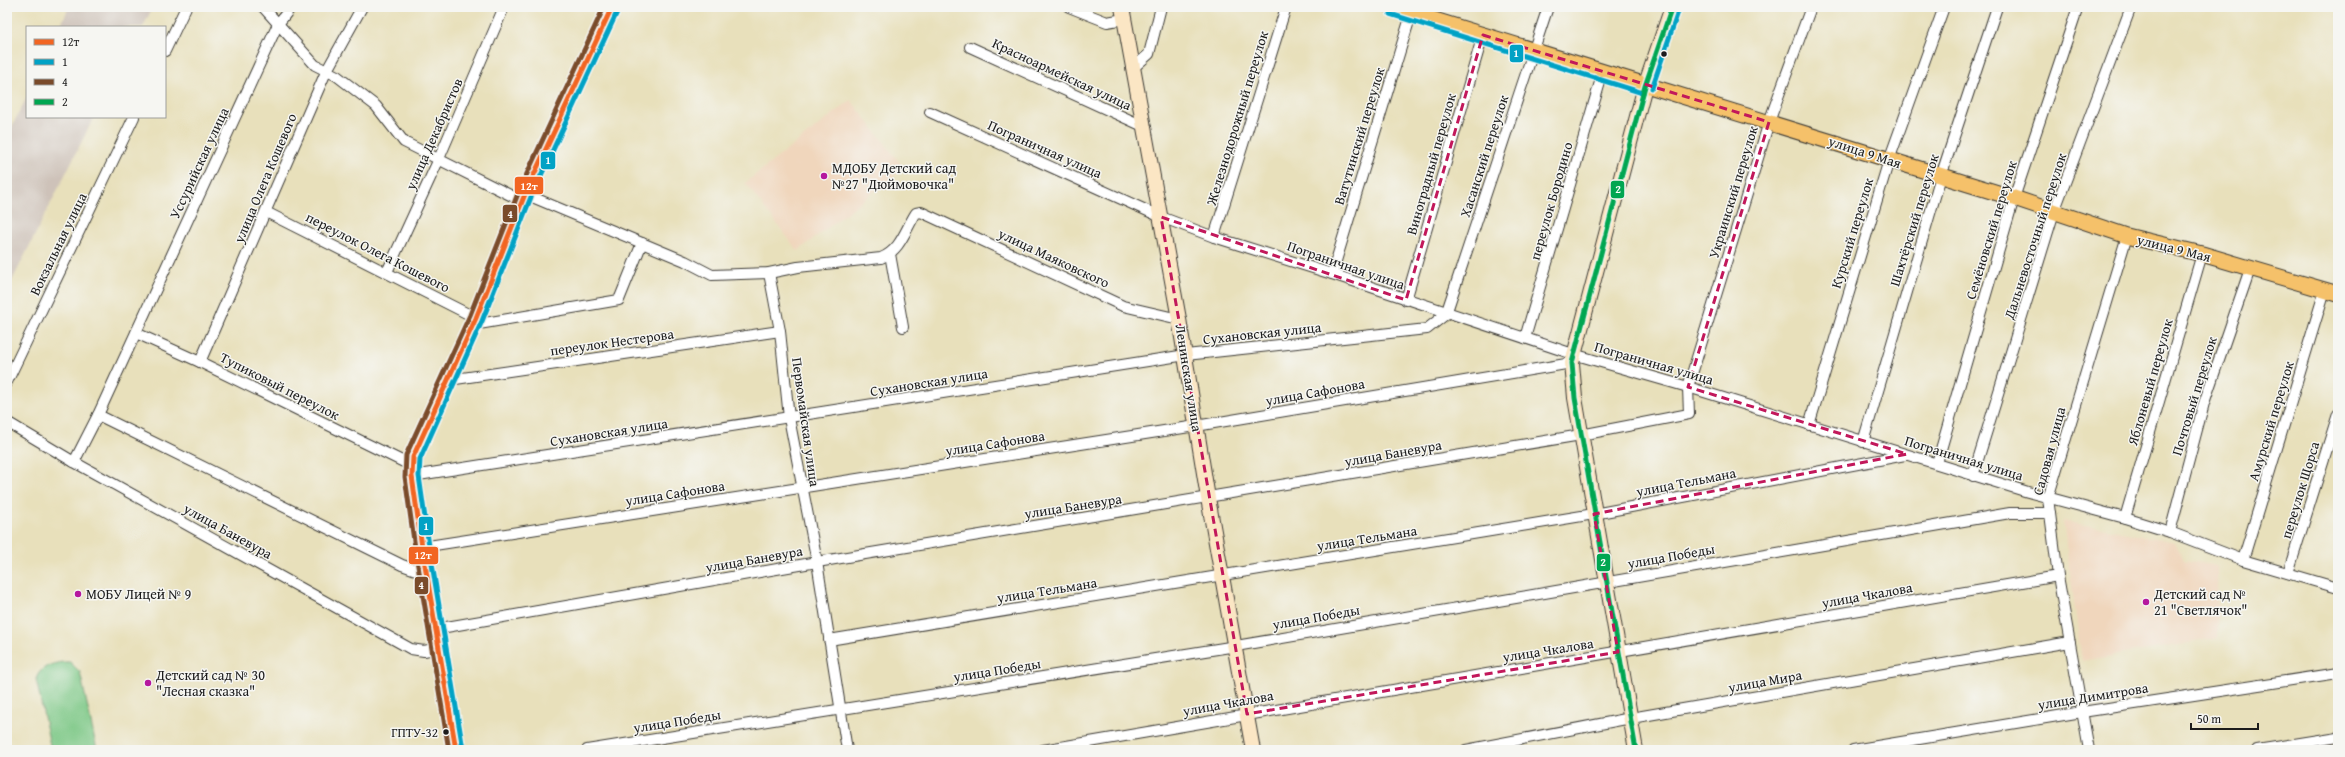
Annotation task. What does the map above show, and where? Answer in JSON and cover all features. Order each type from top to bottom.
[{"type":"main road","points":[[456,750],[422,547],[412,471],[413,457],[475,322],[524,198],[612,7]]},
{"type":"main road","name":"улица 9 Мая","points":[[1392,7],[1412,10],[1483,35],[2014,198],[2127,236],[2202,254],[2332,292]]},
{"type":"main road","points":[[1636,750],[1575,398],[1573,358],[1646,86],[1672,7]]},
{"type":"main road","name":"Ленинская улица","points":[[1123,13],[1132,69],[1186,355],[1208,498],[1236,646],[1253,750]]},
{"type":"street","points":[[166,49],[186,7]]},
{"type":"street","points":[[263,7],[315,65],[326,72],[337,76],[376,106],[404,142],[438,160],[524,198],[642,242],[686,261],[712,275],[769,273],[798,267],[881,258],[890,254],[903,327]]},
{"type":"street","name":"Уссурийская улица","points":[[74,462],[98,415],[278,24],[291,7]]},
{"type":"street","name":"улица Олега Кошевого","points":[[200,362],[326,72],[362,7]]},
{"type":"street","name":"улица Декабристов","points":[[387,272],[438,160],[504,7]]},
{"type":"street","points":[[1069,7],[1107,22],[1123,13]]},
{"type":"street","points":[[1132,69],[1149,54],[1161,7]]},
{"type":"street","name":"Железнодорожный переулок","points":[[1214,237],[1286,7]]},
{"type":"street","name":"Хасанский переулок","points":[[1446,314],[1548,7]]},
{"type":"street","name":"Украинский переулок","points":[[1688,387],[1769,122],[1811,7]]},
{"type":"street","name":"Курский переулок","points":[[1808,425],[1889,160],[1944,7]]},
{"type":"street","name":"Шахтёрский переулок","points":[[1863,442],[1941,176],[1997,7]]},
{"type":"street","name":"Семёновский переулок","points":[[1937,463],[2014,198],[2078,7]]},
{"type":"street","name":"Дальневосточный переулок","points":[[1973,476],[2054,212],[2132,7]]},
{"type":"street","name":"Ватутинский переулок","points":[[1332,274],[1412,10]]},
{"type":"street","name":"Виноградный переулок","points":[[1406,300],[1483,35]]},
{"type":"street","name":"Красноармейская улица","points":[[970,47],[1143,126]]},
{"type":"street","name":"переулок Бородино","points":[[1525,338],[1603,72]]},
{"type":"street","name":"Пограничная улица","points":[[930,112],[1161,217],[1214,237],[1332,274],[1446,314],[1525,338],[1573,358],[1688,387],[1863,442],[1937,463],[1973,476],[2048,498],[2125,518],[2170,532],[2243,560],[2338,588]]},
{"type":"street","name":"Вокзальная улица","points":[[7,382],[134,118]]},
{"type":"street","name":"переулок Олега Кошевого","points":[[266,212],[387,272],[475,322]]},
{"type":"street","name":"улица Маяковского","points":[[890,254],[904,238],[916,213],[921,212],[1123,306],[1179,319]]},
{"type":"street","name":"Садовая улица","points":[[2089,750],[2058,576],[2048,498],[2127,236]]},
{"type":"street","points":[[475,322],[619,300],[642,242]]},
{"type":"street","name":"Яблоневый переулок","points":[[2125,518],[2202,254]]},
{"type":"street","name":"Почтовый переулок","points":[[2170,532],[2204,402],[2250,269]]},
{"type":"street","name":"Первомайская улица","points":[[769,273],[780,331],[789,418],[801,487],[817,562],[847,750]]},
{"type":"street","name":"Амурский переулок","points":[[2243,560],[2332,292]]},
{"type":"street","name":"Сухановская улица","points":[[412,471],[789,418],[1186,355],[1427,329],[1446,314]]},
{"type":"street","name":"переулок Нестерова","points":[[449,380],[780,331]]},
{"type":"street","name":"Тупиковый переулок","points":[[136,333],[200,362],[412,471]]},
{"type":"street","name":"улица Сафонова","points":[[422,547],[1196,426],[1573,358]]},
{"type":"street","name":"улица Баневура","points":[[435,629],[817,562],[1581,435],[1689,414],[1688,387]]},
{"type":"street","name":"переулок Щорса","points":[[2288,573],[2338,414]]},
{"type":"street","points":[[98,415],[402,565],[427,574]]},
{"type":"street","name":"улица Баневура","points":[[7,422],[74,462],[411,649],[424,651],[439,648]]},
{"type":"street","name":"улица Тельмана","points":[[829,640],[1594,514],[1907,454]]},
{"type":"street","name":"улица Победы","points":[[587,750],[1236,646],[1607,581],[2010,513],[2050,513]]},
{"type":"street","name":"улица Чкалова","points":[[1043,750],[2058,576]]},
{"type":"street","name":"улица Мира","points":[[1466,750],[1631,718],[2070,642]]},
{"type":"street","name":"улица Димитрова","points":[[1853,750],[2082,712],[2338,673]]},
{"type":"street","points":[[2257,750],[2338,737]]},
{"type":"highlighted area","points":[[1483,35],[1769,122],[1688,387],[1907,454],[1594,514],[1618,652],[1247,714],[1161,217],[1406,300]]},
{"type":"shaded area","points":[[69,7],[153,7],[144,26],[60,26]]},
{"type":"shaded area","points":[[26,99],[26,118],[94,118],[7,291],[7,136]]},
{"type":"shaded area","name":"МДОБУ Детский сад №27 \"Дюймовочка\"","points":[[851,100],[904,168],[798,251],[745,183]]},
{"type":"shaded area","name":"Детский сад № 21 \"Светлячок\"","points":[[2063,521],[2175,542],[2184,560],[2217,566],[2218,638],[2082,661]]},
{"type":"green space","points":[[70,662],[80,672],[97,750],[51,750],[36,679],[43,669],[50,665]]},
{"type":"transit line","name":"4","points":[[449,750],[415,548],[405,477],[406,455],[470,315],[519,191],[604,7]]},
{"type":"transit line","name":"12т","points":[[456,750],[422,547],[412,476],[413,457],[476,318],[525,194],[612,7]]},
{"type":"transit line","name":"2","points":[[1636,750],[1575,398],[1572,363],[1645,86],[1672,7]]},
{"type":"transit line","name":"1","points":[[1652,88],[1679,9]]},
{"type":"transit line","name":"1","points":[[463,749],[429,546],[419,476],[420,459],[482,321],[531,197],[618,10]]},
{"type":"transit line","name":"1","points":[[1390,14],[1643,93]]},
{"type":"place","name":"МДОБУ Детский сад №27 \"Дюймовочка\"","points":[[824,176]]},
{"type":"place","name":"МОБУ Лицей № 9","points":[[78,594]]},
{"type":"place","name":"Детский сад № 21 \"Светлячок\"","points":[[2146,602]]},
{"type":"place","name":"Детский сад № 30 \"Лесная сказка\"","points":[[148,683]]},
{"type":"place","name":"ГПТУ-32","points":[[446,732]]}]
